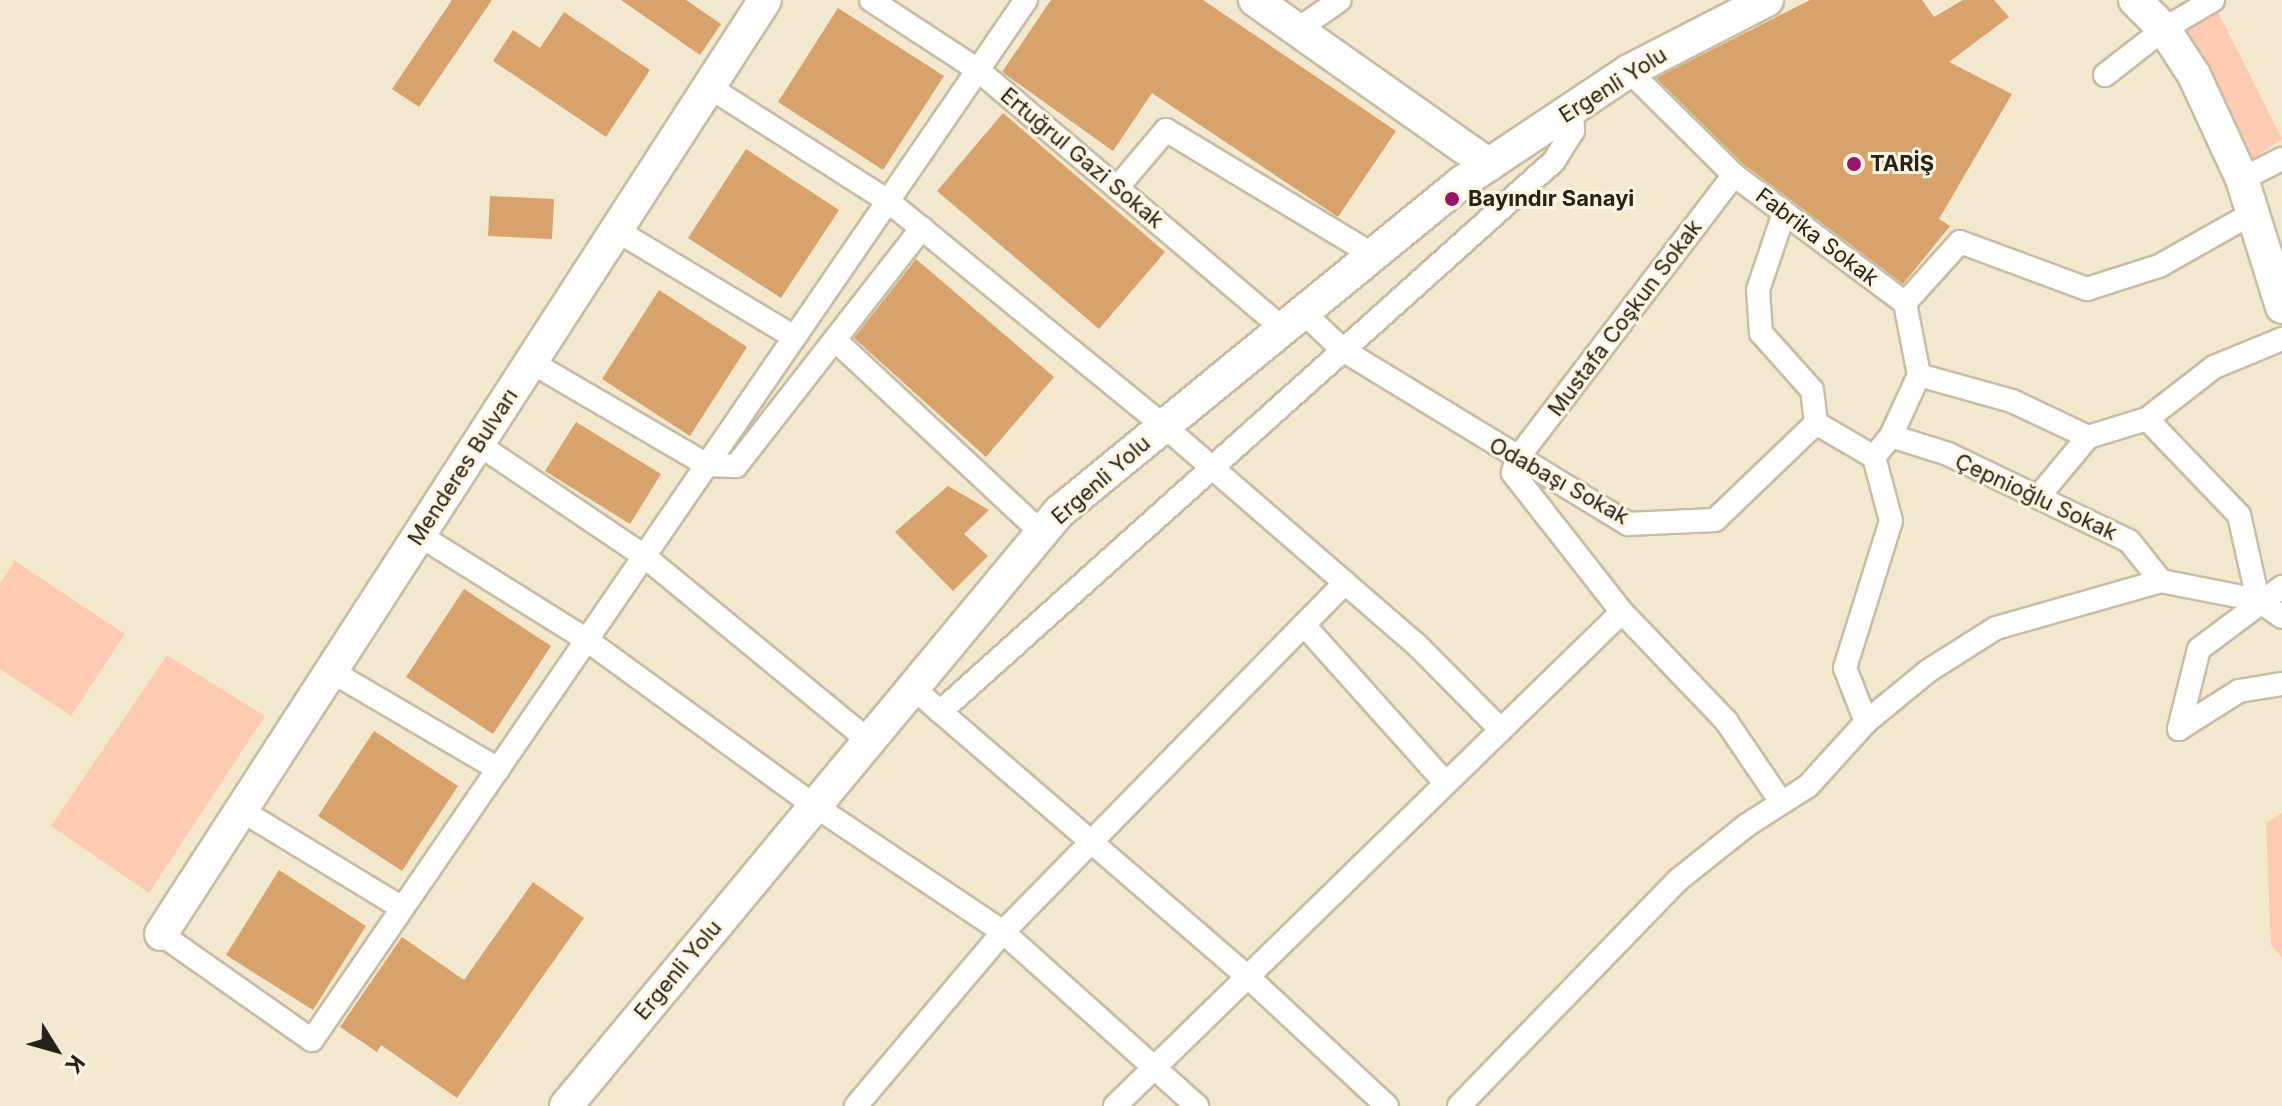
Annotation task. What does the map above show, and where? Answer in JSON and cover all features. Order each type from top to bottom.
[{"type":"street","name":"Menderes Bulvarı","points":[[161,934],[765,0]]},
{"type":"street","name":"Ertuğrul Gazi Sokak","points":[[871,0],[978,70],[1117,188],[1293,321]]},
{"type":"street","points":[[161,934],[312,1040],[1026,0]]},
{"type":"street","points":[[1255,0],[1489,165]]},
{"type":"street","points":[[1297,30],[1340,0]]},
{"type":"street","name":"Ergenli Yolu","points":[[566,1106],[1059,512],[1373,255],[1489,165],[1629,71],[1767,0]]},
{"type":"street","points":[[2135,0],[2164,29],[2194,75],[2242,179],[2282,307]]},
{"type":"street","points":[[2105,75],[2164,29],[2213,0]]},
{"type":"street","name":"Fabrika Sokak","points":[[1629,71],[1734,175],[1905,303]]},
{"type":"street","points":[[709,87],[888,201],[922,228],[1164,426],[1416,644],[1501,730]]},
{"type":"street","points":[[940,712],[1563,153],[1573,131],[1572,109]]},
{"type":"street","points":[[1117,188],[1166,130],[1373,255]]},
{"type":"street","points":[[2242,179],[2282,159]]},
{"type":"street","name":"Mustafa Coşkun Sokak","points":[[1516,460],[1734,175]]},
{"type":"street","points":[[1784,213],[1758,290],[1761,333],[1812,390],[1816,423],[1874,457],[1891,521],[1845,668],[1866,722]]},
{"type":"street","points":[[1874,457],[1891,436],[1919,375],[1905,303],[1960,242],[2087,289],[2159,266],[2253,213]]},
{"type":"street","points":[[531,362],[707,465],[728,468],[742,461],[922,228]]},
{"type":"street","points":[[616,230],[794,337]]},
{"type":"street","name":"Odabaşı Sokak","points":[[1293,321],[1516,460],[1628,524],[1715,520],[1816,423]]},
{"type":"street","points":[[2039,496],[2088,437],[2147,419],[2214,367],[2282,339]]},
{"type":"street","points":[[835,340],[1042,533]]},
{"type":"street","points":[[1919,375],[2012,401],[2088,437]]},
{"type":"street","points":[[2147,419],[2239,515],[2258,600]]},
{"type":"street","name":"Çepnioğlu Sokak","points":[[1891,436],[1948,454],[2129,541],[2161,581]]},
{"type":"street","points":[[478,444],[644,556],[869,741]]},
{"type":"street","points":[[1516,460],[1515,478],[1622,612],[1726,721],[1781,802]]},
{"type":"street","points":[[419,535],[587,640],[815,806],[1003,932],[1197,1106]]},
{"type":"street","points":[[1459,1106],[1678,880],[1781,802],[1808,786],[1866,722],[1928,671],[1996,628],[2161,581],[2258,600],[2282,617]]},
{"type":"street","points":[[856,1106],[1003,932],[1345,583]]},
{"type":"street","points":[[2282,587],[2258,600],[2199,649],[2179,729],[2239,691],[2282,684]]},
{"type":"street","points":[[1115,1106],[1246,975],[1622,612]]},
{"type":"street","points":[[1304,625],[1446,783]]},
{"type":"street","points":[[331,671],[498,769]]},
{"type":"street","points":[[913,688],[1246,975],[1387,1106]]},
{"type":"street","points":[[241,810],[402,908]]},
{"type":"shaded area","points":[[2215,6],[2282,139],[2249,161],[2177,26]]},
{"type":"shaded area","points":[[15,561],[125,634],[71,716],[0,669],[0,583]]},
{"type":"shaded area","points":[[167,655],[265,716],[149,893],[51,826]]},
{"type":"shaded area","points":[[2282,813],[2282,958],[2271,945],[2266,823]]},
{"type":"building","points":[[452,0],[492,0],[419,107],[392,89]]},
{"type":"building","points":[[621,0],[686,0],[721,24],[700,55]]},
{"type":"building","points":[[1051,0],[1203,0],[1396,131],[1338,217],[1152,93],[1113,151],[1002,72]]},
{"type":"building","name":"TARİŞ","points":[[1810,0],[1922,0],[1934,17],[1963,0],[1994,0],[2009,17],[1949,62],[2012,94],[1939,219],[1950,226],[1903,284],[1743,164],[1656,78]]},
{"type":"building","points":[[838,8],[944,76],[883,170],[778,102]]},
{"type":"building","points":[[564,12],[650,70],[606,137],[493,61],[513,30],[540,48]]},
{"type":"building","points":[[1003,113],[1165,252],[1099,329],[937,191]]},
{"type":"building","points":[[746,149],[839,210],[781,298],[688,238]]},
{"type":"building","points":[[490,196],[554,199],[552,239],[488,236]]},
{"type":"building","points":[[916,259],[1054,377],[986,457],[854,338]]},
{"type":"building","points":[[659,290],[747,347],[690,436],[602,379]]},
{"type":"building","points":[[576,422],[661,474],[630,524],[545,471]]},
{"type":"building","points":[[948,486],[989,510],[964,534],[988,556],[953,591],[895,532]]},
{"type":"building","points":[[464,589],[551,646],[493,734],[406,677]]},
{"type":"building","points":[[374,731],[458,786],[402,871],[318,816]]},
{"type":"building","points":[[279,870],[366,926],[313,1010],[226,955]]},
{"type":"building","points":[[533,882],[584,918],[457,1098],[381,1045],[377,1052],[340,1027],[402,937],[464,980]]},
{"type":"place","name":"TARİŞ","points":[[1854,164]]},
{"type":"place","name":"Bayındır Sanayi","points":[[1452,199]]}]
